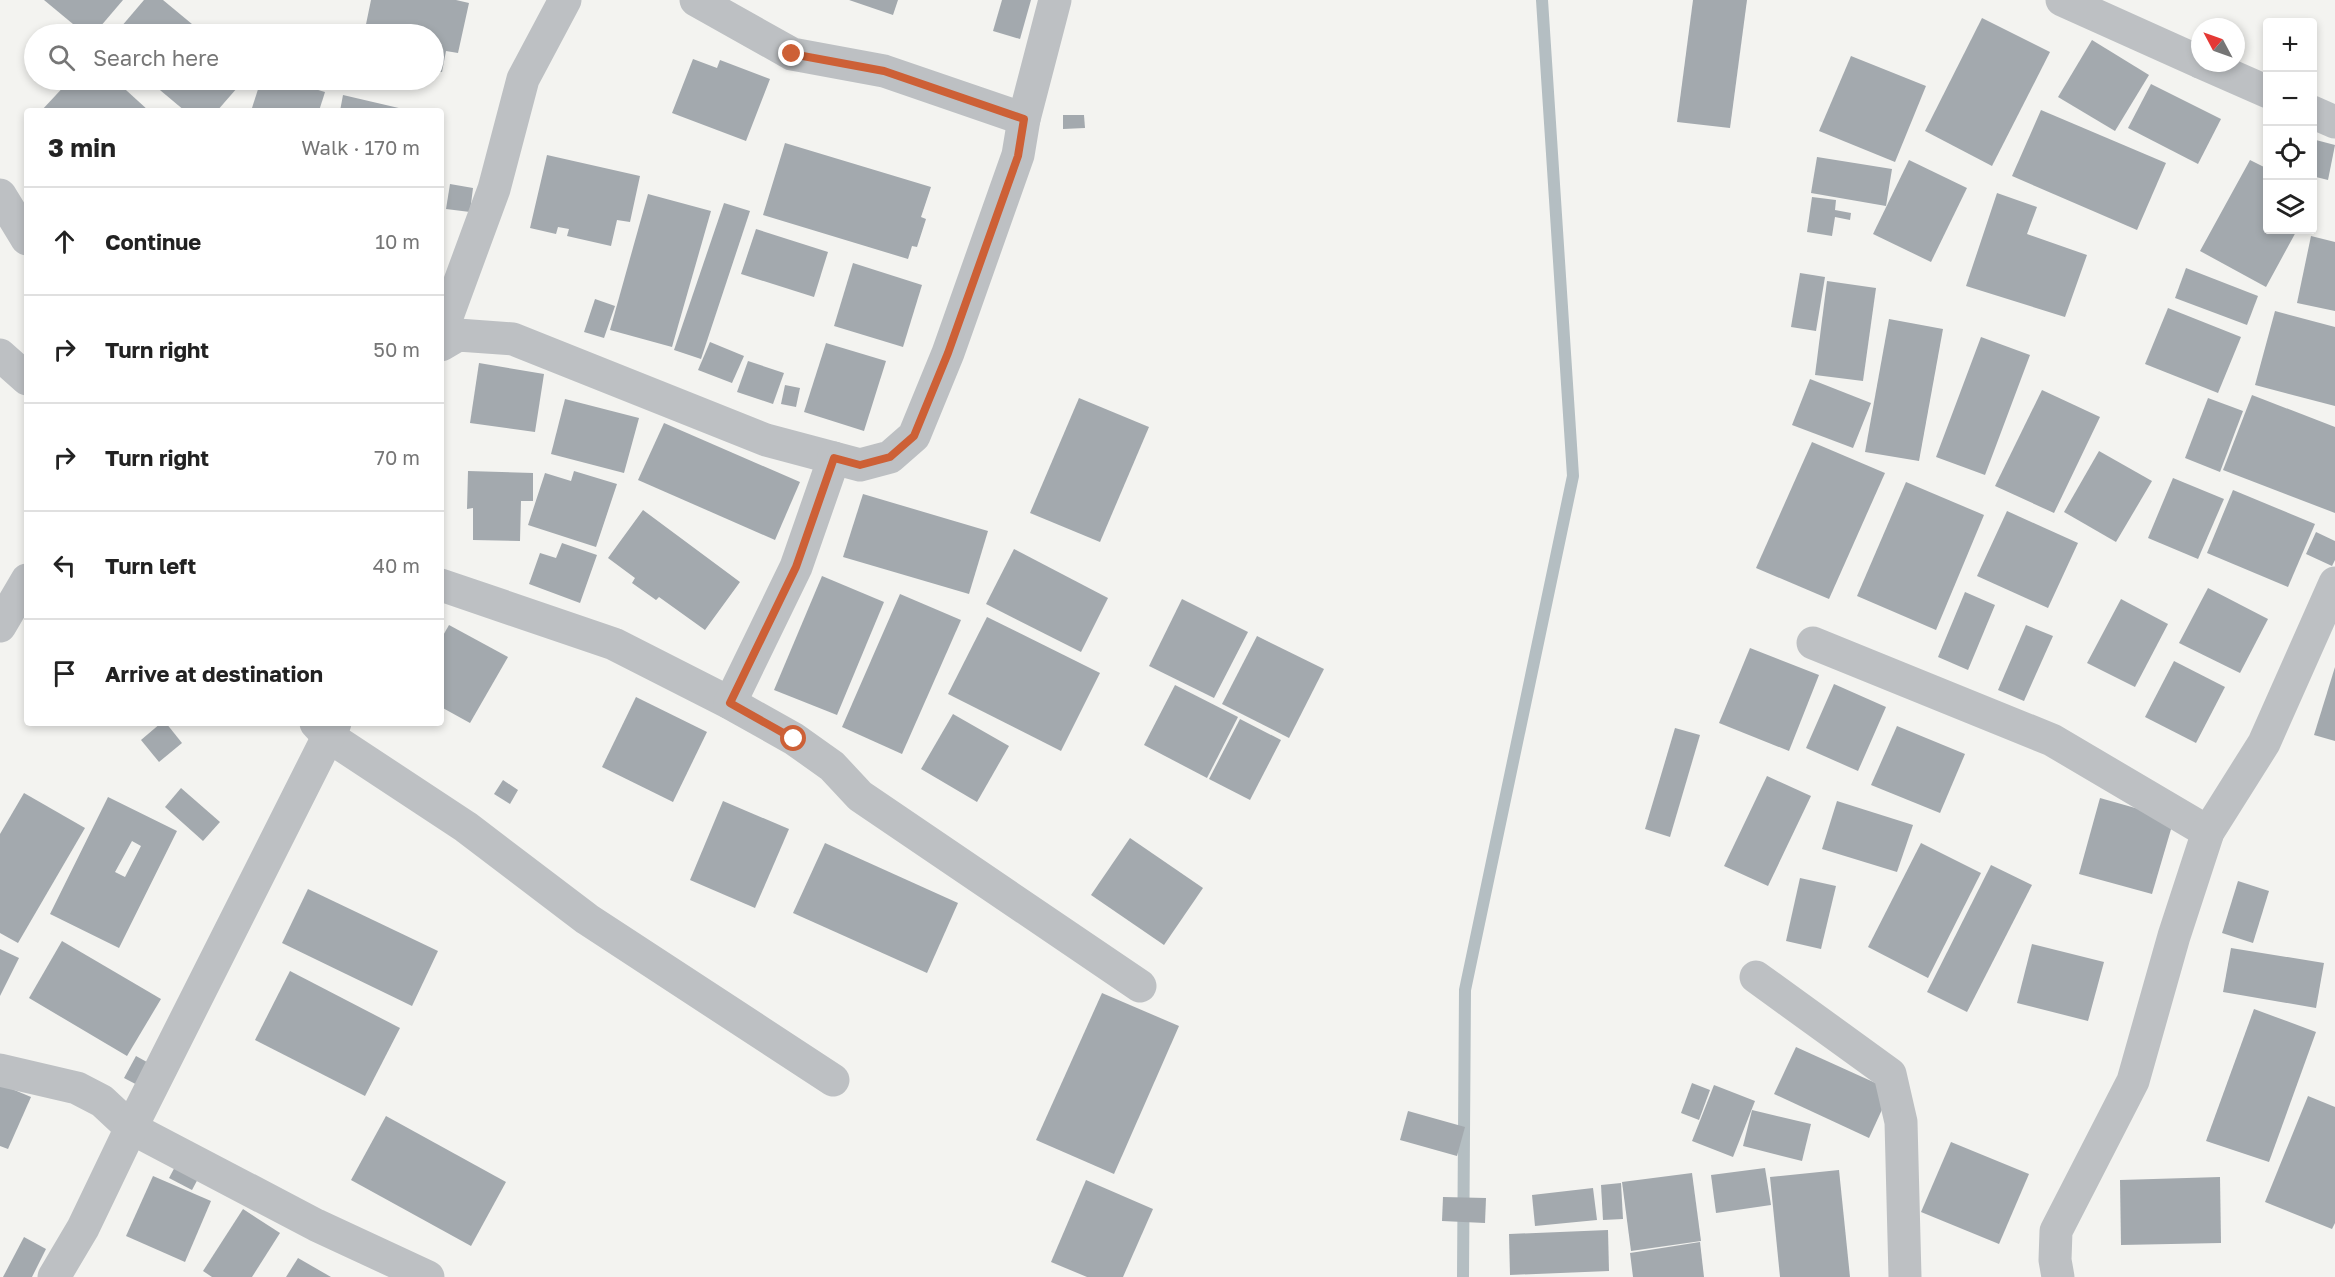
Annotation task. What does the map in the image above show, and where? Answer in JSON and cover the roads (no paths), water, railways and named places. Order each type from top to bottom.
[{"type":"street","points":[[444,325],[494,189],[523,79],[565,0]]},
{"type":"street","points":[[696,0],[792,54],[884,71],[1024,119]]},
{"type":"street","points":[[444,343],[458,335],[513,339],[766,440],[860,465],[890,457],[914,436],[948,353],[1018,156],[1024,119],[1054,0]]},
{"type":"street","points":[[2062,0],[2191,58]]},
{"type":"street","points":[[2223,72],[2263,90]]},
{"type":"street","points":[[2317,114],[2335,122]]},
{"type":"street","points":[[0,355],[24,377]]},
{"type":"street","points":[[730,703],[796,567],[834,458]]},
{"type":"street","points":[[2058,1277],[2055,1260],[2056,1231],[2133,1081],[2174,936],[2208,832],[2264,743],[2335,583]]},
{"type":"street","points":[[0,626],[24,585]]},
{"type":"street","points":[[444,586],[614,644],[730,703],[794,739],[832,766],[860,796],[1140,986]]},
{"type":"street","points":[[1813,644],[2052,740],[2208,832]]},
{"type":"street","points":[[54,1277],[83,1228],[327,728],[466,827],[586,919],[833,1080]]},
{"type":"street","points":[[1756,978],[1890,1074],[1901,1122],[1905,1277]]},
{"type":"street","points":[[0,1070],[77,1088],[102,1101],[131,1128],[316,1225],[428,1277]]},
{"type":"waterway","points":[[1463,1277],[1465,990],[1573,476],[1542,0]]}]
